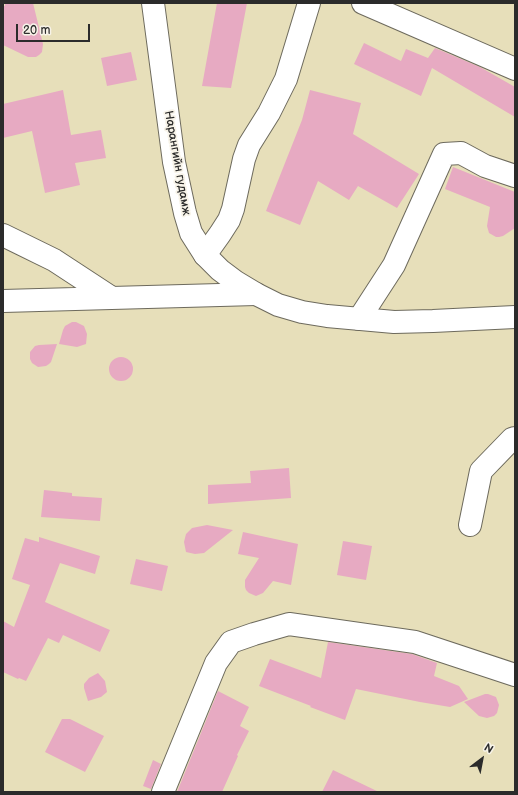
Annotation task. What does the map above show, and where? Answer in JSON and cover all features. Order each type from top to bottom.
[{"type":"street","name":"Нарангийн гудамж","points":[[153,3],[174,162],[180,195],[191,233],[205,254],[225,274],[256,294],[278,305],[302,312],[327,316],[394,322],[515,317]]},
{"type":"street","points":[[205,254],[220,234],[231,215],[236,200],[244,159],[249,145],[269,113],[286,79],[309,3]]},
{"type":"street","points":[[363,3],[515,69]]},
{"type":"street","points":[[359,319],[394,265],[444,154],[461,153],[485,166],[515,176]]},
{"type":"street","points":[[3,234],[54,260],[112,298]]},
{"type":"street","points":[[3,301],[256,294]]},
{"type":"street","points":[[470,525],[481,471],[512,439],[515,438]]},
{"type":"street","points":[[163,792],[216,663],[231,642],[254,634],[289,624],[415,642],[515,675]]},
{"type":"building","points":[[5,3],[33,3],[43,44],[42,52],[36,57],[28,57],[3,45],[3,6],[5,6]]},
{"type":"building","points":[[217,3],[247,3],[231,88],[202,86]]},
{"type":"building","points":[[364,43],[401,61],[406,49],[428,58],[435,48],[480,67],[515,87],[515,117],[432,68],[421,96],[354,64]]},
{"type":"building","points":[[131,52],[137,80],[107,86],[101,58]]},
{"type":"building","points":[[63,90],[71,135],[101,130],[106,158],[75,163],[80,185],[45,193],[32,131],[3,138],[3,104]]},
{"type":"building","points":[[310,90],[361,103],[353,134],[419,174],[397,208],[358,186],[349,200],[318,181],[300,225],[266,211],[302,120]]},
{"type":"building","points":[[453,167],[515,192],[515,228],[499,237],[489,233],[487,226],[490,207],[445,189]]},
{"type":"building","points":[[72,322],[76,322],[84,326],[87,334],[86,344],[77,347],[59,344],[65,326]]},
{"type":"building","points":[[57,344],[49,364],[38,367],[32,363],[30,359],[30,352],[35,346]]},
{"type":"building","points":[[121,357],[130,360],[133,369],[130,378],[121,381],[112,378],[109,369],[112,360]]},
{"type":"building","points":[[289,468],[291,498],[208,504],[208,485],[251,483],[250,471]]},
{"type":"building","points":[[44,490],[72,493],[72,496],[102,498],[100,521],[41,517]]},
{"type":"building","points":[[207,525],[233,530],[204,553],[195,554],[186,552],[184,542],[186,534],[192,528]]},
{"type":"building","points":[[243,532],[298,544],[291,585],[273,581],[263,593],[256,596],[246,590],[245,580],[259,558],[238,554]]},
{"type":"building","points":[[39,537],[100,556],[95,574],[60,563],[45,602],[110,630],[100,652],[63,635],[59,643],[48,638],[26,681],[3,672],[3,621],[14,627],[30,585],[12,579],[25,538],[39,542]]},
{"type":"building","points":[[343,541],[372,546],[366,580],[337,575]]},
{"type":"building","points":[[136,559],[168,566],[162,591],[130,584]]},
{"type":"building","points":[[328,642],[412,654],[437,663],[434,676],[459,686],[468,699],[450,707],[356,689],[345,720],[259,686],[270,659],[321,678]]},
{"type":"building","points":[[98,673],[105,681],[107,692],[101,697],[88,701],[84,684],[89,678]]},
{"type":"building","points":[[218,691],[249,707],[240,726],[249,731],[237,755],[238,756],[222,792],[177,792]]},
{"type":"building","points":[[485,694],[496,697],[499,705],[497,713],[494,716],[487,718],[479,716],[464,702]]},
{"type":"building","points":[[62,719],[70,719],[104,736],[85,772],[45,752]]},
{"type":"building","points":[[153,760],[161,764],[151,789],[143,786]]},
{"type":"building","points":[[333,770],[379,792],[322,792]]}]
